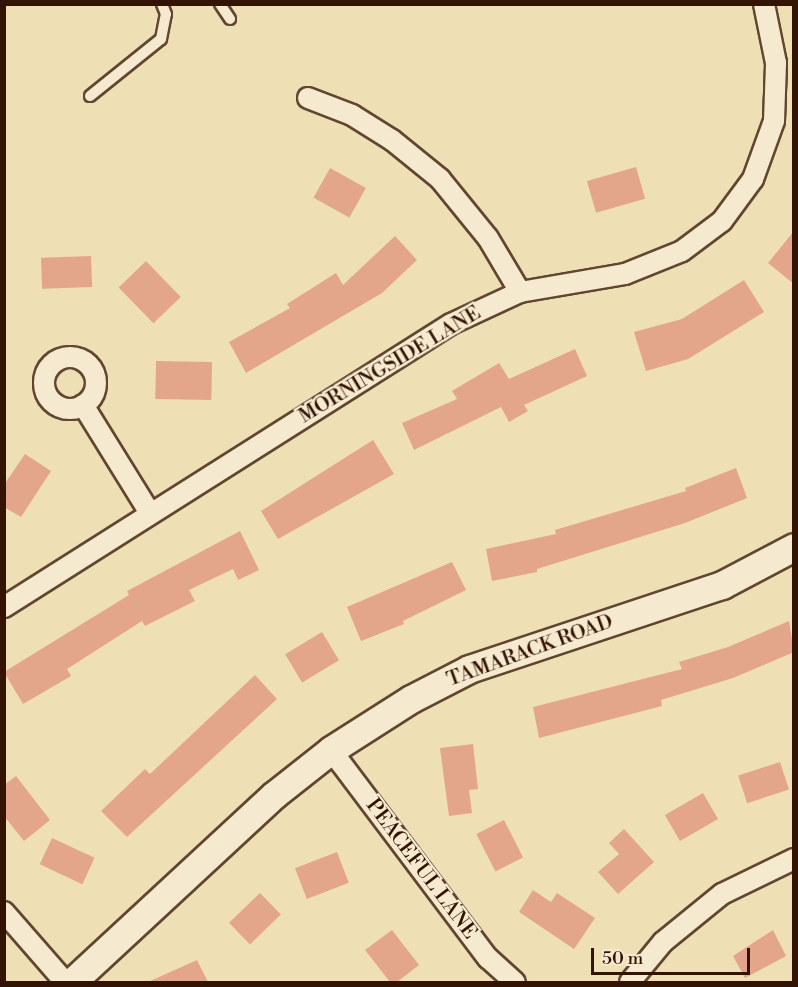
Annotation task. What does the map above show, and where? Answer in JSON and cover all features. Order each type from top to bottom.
[{"type":"street","name":"MORNINGSIDE LANE","points":[[4,607],[451,324],[520,292],[625,274],[682,251],[722,221],[753,178],[774,121],[776,63],[764,4]]},
{"type":"street","points":[[308,98],[362,121],[440,178],[488,238],[520,292]]},
{"type":"street","points":[[83,405],[150,513]]},
{"type":"street","name":"TAMARACK ROAD","points":[[72,982],[274,795],[331,750],[411,699],[469,669],[722,585],[794,547]]},
{"type":"street","name":"PEACEFUL LANE","points":[[331,750],[488,958],[515,982]]},
{"type":"street","points":[[630,982],[663,942],[722,894],[794,860]]},
{"type":"street","points":[[4,912],[65,982]]},
{"type":"lane","points":[[90,96],[161,39],[166,14],[162,4]]},
{"type":"lane","points":[[220,4],[230,18]]},
{"type":"building","points":[[636,167],[645,199],[596,213],[587,181]]},
{"type":"building","points":[[330,168],[366,188],[349,218],[314,198]]},
{"type":"building","points":[[794,231],[794,284],[768,263]]},
{"type":"building","points":[[395,236],[417,260],[382,293],[246,373],[229,342],[290,308],[287,304],[336,273],[343,285]]},
{"type":"building","points":[[91,256],[92,287],[42,289],[41,258]]},
{"type":"building","points":[[146,261],[181,297],[153,323],[119,287]]},
{"type":"building","points":[[744,280],[764,312],[688,359],[646,371],[634,332],[682,319]]},
{"type":"building","points":[[575,349],[587,376],[524,405],[528,411],[509,422],[501,407],[414,450],[402,423],[457,399],[452,391],[499,363],[509,379]]},
{"type":"building","points":[[156,361],[212,362],[211,400],[155,399]]},
{"type":"building","points":[[373,440],[394,474],[278,539],[261,511]]},
{"type":"building","points":[[25,454],[51,471],[21,517],[4,507],[4,485]]},
{"type":"building","points":[[736,468],[747,498],[685,523],[537,569],[537,572],[492,581],[486,549],[556,534],[555,530],[686,491],[685,488]]},
{"type":"building","points":[[240,531],[259,570],[238,580],[233,569],[189,590],[195,601],[145,626],[142,621],[67,669],[71,676],[23,704],[4,672],[129,595],[127,591]]},
{"type":"building","points":[[452,562],[466,590],[403,621],[404,624],[361,641],[347,607]]},
{"type":"building","points":[[789,621],[794,652],[733,678],[661,700],[662,706],[539,738],[533,707],[682,669],[679,662],[728,647]]},
{"type":"building","points":[[322,632],[339,660],[302,682],[285,654]]},
{"type":"building","points":[[255,675],[277,699],[127,837],[101,811],[145,769],[150,774]]},
{"type":"building","points":[[473,744],[478,789],[469,790],[472,813],[449,816],[440,748]]},
{"type":"building","points":[[780,762],[789,790],[747,803],[738,776]]},
{"type":"building","points":[[16,776],[50,820],[24,841],[4,816],[4,785]]},
{"type":"building","points":[[703,793],[718,819],[680,841],[665,815]]},
{"type":"building","points":[[504,820],[523,857],[495,871],[476,834]]},
{"type":"building","points":[[624,829],[654,862],[618,894],[598,872],[619,854],[609,843]]},
{"type":"building","points":[[52,838],[95,858],[82,884],[40,864]]},
{"type":"building","points":[[337,852],[349,883],[307,899],[295,868]]},
{"type":"building","points":[[533,890],[551,902],[557,893],[595,918],[574,949],[519,912]]},
{"type":"building","points":[[260,893],[281,915],[250,944],[229,923]]},
{"type":"building","points":[[392,930],[419,965],[397,982],[390,982],[365,950]]},
{"type":"building","points":[[773,930],[786,956],[745,978],[733,956]]},
{"type":"building","points":[[197,960],[208,982],[148,982]]}]
